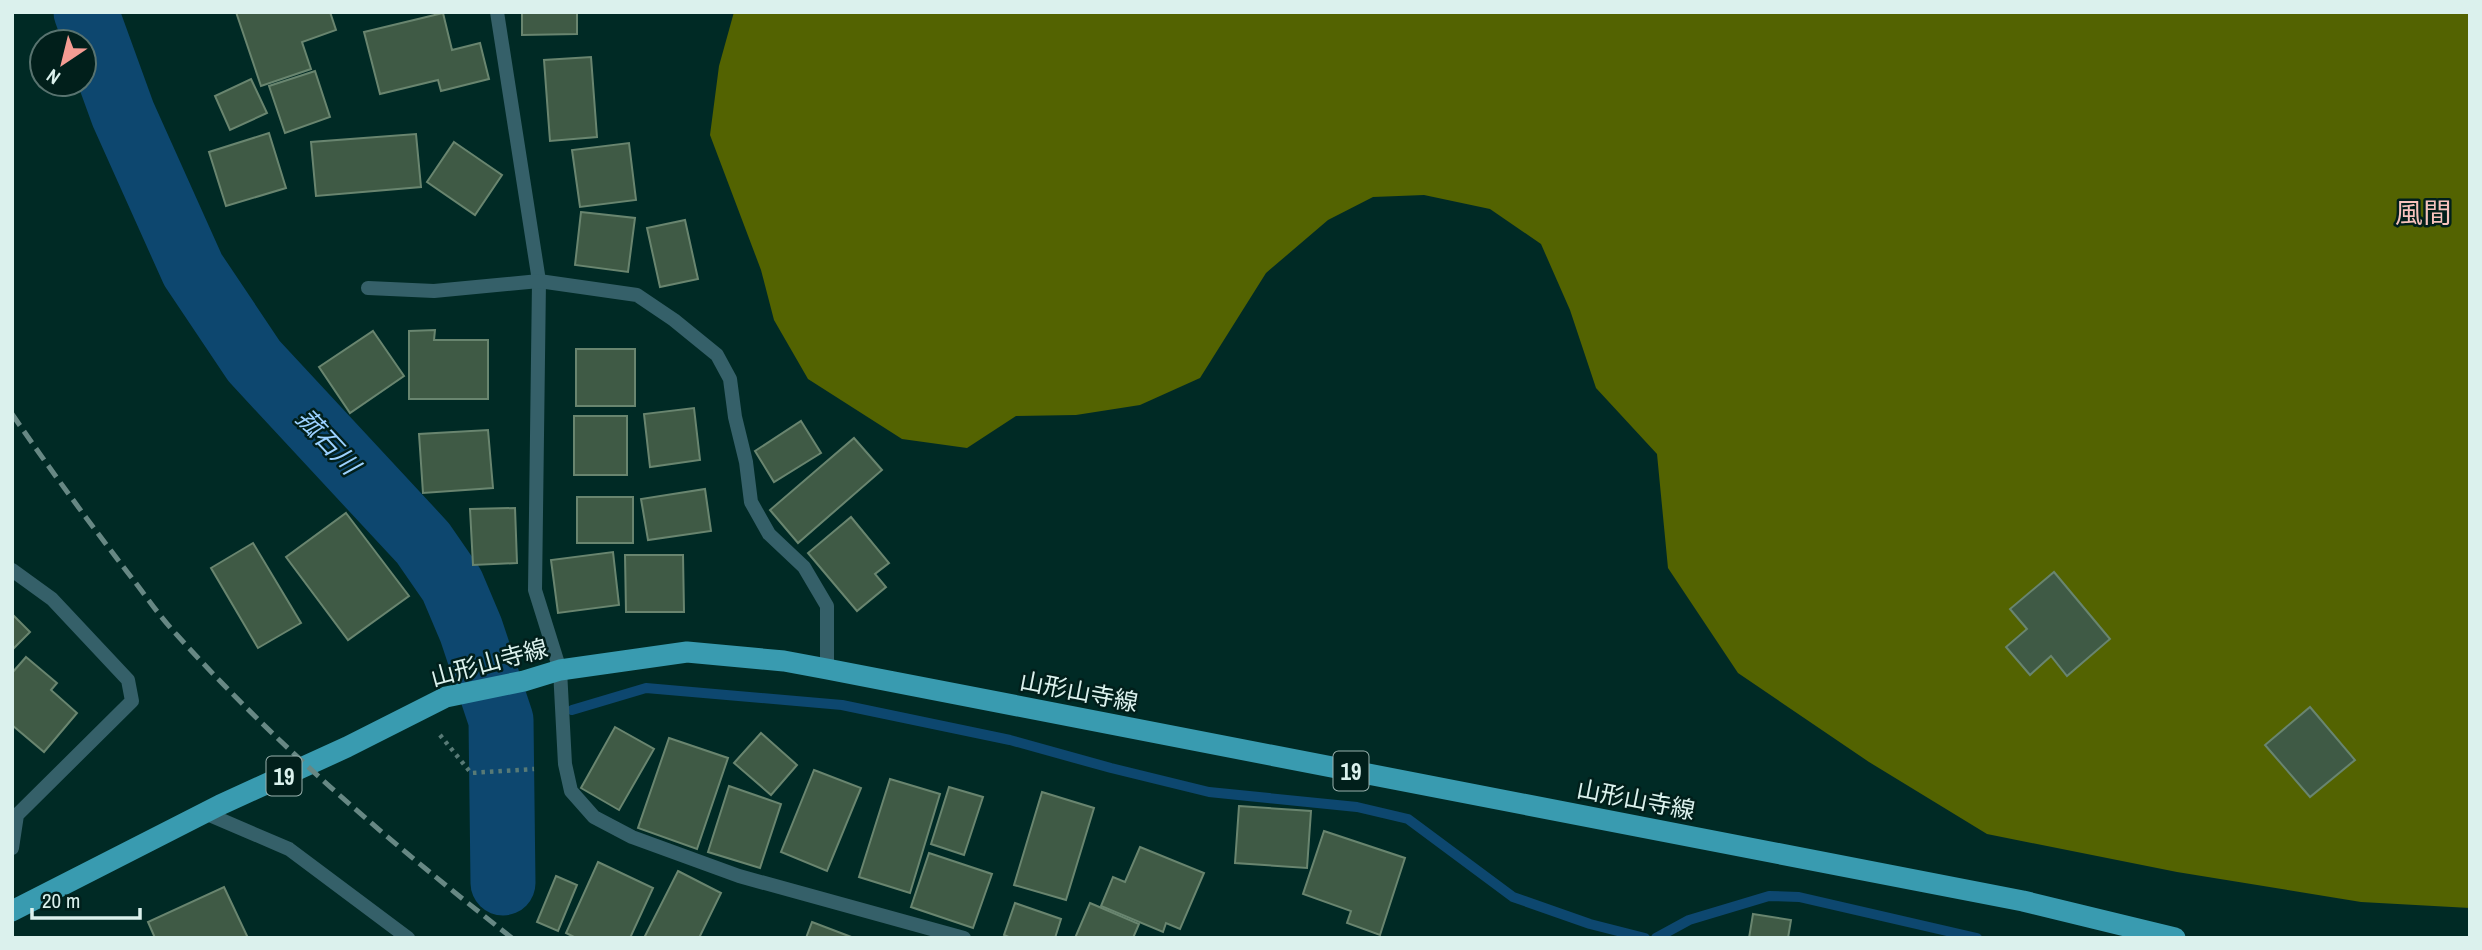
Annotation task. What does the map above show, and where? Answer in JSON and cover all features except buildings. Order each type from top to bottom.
[{"type":"main road","name":"山形山寺線","points":[[12,911],[205,813],[446,697],[524,681],[559,670],[687,652],[784,661],[827,669],[2023,901],[2175,938]]},
{"type":"lane","points":[[497,12],[539,281],[535,590],[559,670],[565,764],[571,791],[594,817],[632,837],[739,876],[964,938]]},
{"type":"lane","points":[[368,288],[433,290],[539,281],[637,295],[718,355],[730,379],[751,502],[769,534],[804,567],[827,606],[827,669]]},
{"type":"lane","points":[[12,570],[52,598],[128,680],[132,701],[17,815],[12,848]]},
{"type":"lane","points":[[205,813],[289,849],[408,938]]},
{"type":"path","points":[[440,735],[471,773],[534,769]]},
{"type":"green space","points":[[734,12],[2470,12],[2470,908],[2361,902],[2177,872],[1987,834],[1869,762],[1738,673],[1668,568],[1657,454],[1596,388],[1570,310],[1541,244],[1490,209],[1424,195],[1373,197],[1328,220],[1266,273],[1200,378],[1140,405],[1076,415],[1016,416],[967,448],[902,439],[808,379],[774,320],[761,270],[710,135],[719,66]]},
{"type":"waterway","name":"菰石川","points":[[86,12],[123,114],[193,270],[254,361],[423,543],[452,585],[471,630],[501,720],[503,883]]},
{"type":"waterway","points":[[572,710],[646,688],[842,705],[1010,740],[1209,792],[1357,807],[1408,819],[1513,897],[1590,924],[1645,938]]},
{"type":"waterway","points":[[501,731],[514,727]]},
{"type":"waterway","points":[[1656,938],[1689,920],[1769,896],[1799,897],[1977,938]]},
{"type":"railway","points":[[12,414],[170,628],[216,677],[338,794],[512,938]]},
{"type":"district","name":"風間","points":[[2423,213]]}]
